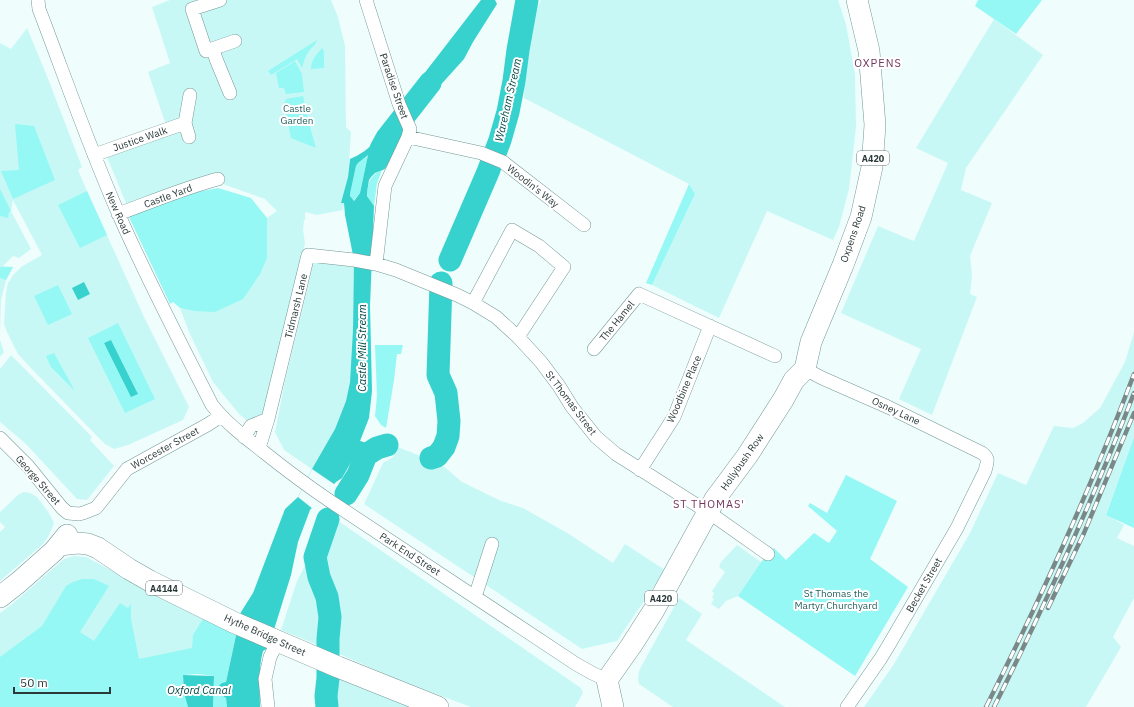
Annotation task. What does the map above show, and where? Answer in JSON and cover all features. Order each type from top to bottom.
[{"type":"main road","name":"Oxpens Road","points":[[805,369],[811,342],[861,217],[872,167],[875,125],[869,59],[862,18],[857,0]]},
{"type":"main road","name":"Hollybush Row","points":[[607,680],[628,651],[654,610],[716,499],[752,448],[794,380],[805,369]]},
{"type":"main road","name":"Hythe Bridge Street","points":[[0,597],[19,582],[59,545],[78,543],[88,544],[98,548],[150,581],[233,622],[438,707]]},
{"type":"main road","points":[[607,680],[613,707]]},
{"type":"street","name":"New Road","points":[[38,0],[39,9],[118,214],[171,326],[212,405],[221,416]]},
{"type":"street","points":[[220,0],[192,9],[206,51],[235,41]]},
{"type":"street","name":"Paradise Street","points":[[366,0],[409,133]]},
{"type":"street","points":[[213,49],[230,93]]},
{"type":"street","points":[[189,137],[185,123],[190,95]]},
{"type":"street","name":"Justice Walk","points":[[94,155],[185,123]]},
{"type":"street","points":[[374,264],[385,186],[409,133]]},
{"type":"street","name":"Woodin's Way","points":[[409,133],[481,153],[503,162],[584,225]]},
{"type":"street","name":"Castle Yard","points":[[118,214],[218,178]]},
{"type":"street","points":[[473,303],[512,230],[539,246],[564,267],[518,337]]},
{"type":"street","name":"Tidmarsh Lane","points":[[259,448],[268,419],[308,255],[354,260],[374,264]]},
{"type":"street","name":"St Thomas Street","points":[[374,264],[430,284],[473,303],[496,317],[518,337],[541,362],[559,386],[572,407],[596,437],[616,454],[708,512],[768,554]]},
{"type":"street","name":"The Hamel","points":[[594,348],[639,294],[710,326]]},
{"type":"street","points":[[710,326],[775,356]]},
{"type":"street","name":"Woodbine Place","points":[[640,470],[674,416],[710,326]]},
{"type":"street","name":"Osney Lane","points":[[805,369],[888,407],[986,456]]},
{"type":"street","name":"Park End Street","points":[[221,416],[244,437],[327,499],[576,664],[607,680]]},
{"type":"street","name":"Worcester Street","points":[[79,514],[83,514],[96,508],[127,469],[221,416]]},
{"type":"street","points":[[244,437],[251,426],[268,419]]},
{"type":"street","name":"George Street","points":[[0,438],[28,466],[62,508],[68,513],[79,514]]},
{"type":"street","name":"Becket Street","points":[[847,707],[881,658],[957,528],[985,471],[988,462],[986,456]]},
{"type":"street","points":[[475,597],[492,544]]},
{"type":"street","points":[[268,707],[265,679],[270,657],[277,641]]},
{"type":"shaded area","points":[[170,0],[331,0],[338,17],[345,46],[346,127],[351,132],[348,177],[342,203],[344,203],[343,210],[317,215],[305,212],[303,230],[305,243],[266,418],[249,422],[239,414],[213,382],[189,332],[180,308],[194,311],[267,258],[267,218],[277,211],[265,199],[220,183],[128,208],[105,152],[167,128],[148,72],[170,63],[152,7]]},
{"type":"shaded area","points":[[541,0],[838,0],[846,24],[855,75],[856,127],[849,189],[839,227],[833,240],[767,211],[719,318],[652,285],[695,194],[689,184],[524,98],[525,53],[530,21]]},
{"type":"shaded area","points":[[994,19],[1043,55],[966,168],[961,190],[992,203],[970,256],[972,276],[970,294],[977,297],[932,415],[899,399],[921,349],[841,313],[878,226],[914,241],[948,163],[916,148]]},
{"type":"shaded area","points":[[27,28],[82,167],[78,170],[144,317],[189,407],[183,420],[128,445],[114,449],[105,444],[18,354],[4,324],[8,283],[21,267],[42,255],[13,200],[11,211],[31,249],[19,258],[13,256],[3,266],[13,267],[6,280],[1,300],[0,334],[0,43],[11,49]]},
{"type":"shaded area","points":[[314,261],[354,267],[350,382],[346,401],[335,429],[312,469],[284,450],[275,432],[285,381]]},
{"type":"shaded area","points":[[1134,332],[1134,437],[1106,514],[1124,525],[1117,538],[1134,546],[1134,598],[1113,637],[1121,647],[1086,707],[864,707],[894,664],[970,533],[998,473],[1026,485],[1054,426],[1073,428],[1083,423],[1100,408],[1125,362]]},
{"type":"shaded area","points":[[0,340],[4,352],[0,357]]},
{"type":"shaded area","points":[[11,355],[92,437],[90,440],[114,466],[87,500],[77,499],[26,444],[0,422],[0,369]]},
{"type":"shaded area","points":[[395,446],[441,464],[462,482],[501,501],[523,508],[569,534],[613,563],[625,544],[665,570],[617,641],[582,649],[364,504],[383,463],[393,457]]},
{"type":"shaded area","points":[[24,492],[30,493],[37,497],[49,513],[54,523],[43,544],[0,581],[0,532],[5,527],[0,522],[0,512],[19,494]]},
{"type":"shaded area","points":[[331,516],[581,688],[583,693],[575,707],[471,707],[396,679],[281,630],[297,581]]},
{"type":"shaded area","points":[[737,545],[761,562],[738,596],[726,601],[719,609],[711,604],[714,599],[712,598],[714,593],[712,591],[725,572],[719,567],[721,562]]},
{"type":"shaded area","points":[[74,556],[86,557],[208,621],[183,675],[184,693],[188,707],[0,707],[0,613],[64,559]]},
{"type":"shaded area","points":[[679,598],[702,614],[686,640],[785,707],[673,707],[639,684],[639,671]]},
{"type":"shaded area","points":[[337,678],[410,707],[333,707]]},
{"type":"green space","points":[[978,0],[1042,0],[1016,34],[975,6]]},
{"type":"green space","name":"Castle Garden","points":[[317,40],[315,45],[306,55],[302,68],[297,59],[271,75],[268,71]]},
{"type":"green space","points":[[322,48],[324,51],[324,68],[311,69],[313,60]]},
{"type":"green space","name":"Castle Garden","points":[[295,61],[302,74],[304,92],[286,94],[284,88],[279,88],[276,73]]},
{"type":"green space","name":"Castle Garden","points":[[303,96],[316,148],[291,138],[284,104],[286,99]]},
{"type":"green space","points":[[15,124],[34,126],[55,180],[13,199],[1,171],[19,170]]},
{"type":"green space","points":[[368,155],[360,193],[353,201],[350,194],[356,166]]},
{"type":"green space","points":[[382,170],[377,183],[374,206],[367,196],[367,190],[372,177]]},
{"type":"green space","points":[[689,184],[695,194],[652,285],[646,283]]},
{"type":"green space","points":[[218,188],[251,198],[267,218],[267,258],[260,274],[243,299],[215,312],[194,311],[180,308],[173,302],[170,304],[129,217],[191,193]]},
{"type":"green space","points":[[0,189],[11,211],[9,212],[8,218],[0,216]]},
{"type":"green space","points":[[87,191],[107,235],[80,248],[58,205]]},
{"type":"green space","points":[[0,267],[13,267],[6,280],[0,278]]},
{"type":"green space","points":[[58,285],[72,314],[48,325],[34,296]]},
{"type":"green space","points":[[118,323],[155,399],[125,413],[88,338]],"holes":[[[111,340],[138,393],[104,344]]]},
{"type":"green space","points":[[375,345],[403,345],[401,354],[397,354],[386,428],[381,425],[375,416],[377,396]]},
{"type":"green space","points":[[54,353],[75,391],[51,367],[46,356]]},
{"type":"green space","points":[[1134,437],[1134,528],[1106,515]]},
{"type":"green space","name":"St Thomas the Martyr Churchyard","points":[[846,475],[897,501],[870,559],[908,587],[855,676],[738,596],[761,562],[774,548],[786,560],[814,533],[829,543],[837,531],[808,506],[810,503],[827,513]]},
{"type":"green space","points":[[82,579],[94,579],[109,586],[80,632],[94,641],[120,603],[128,608],[131,604],[131,619],[139,659],[192,648],[193,635],[203,619],[236,635],[226,682],[220,694],[226,698],[227,707],[213,707],[214,676],[198,674],[183,675],[184,693],[188,707],[0,707],[0,657],[42,626],[66,586]]},
{"type":"water","points":[[481,0],[495,0],[497,4],[464,59],[428,99],[416,118],[406,97]]},
{"type":"water","points":[[395,114],[404,137],[385,169],[375,173],[371,177],[367,192],[367,196],[374,206],[370,306],[372,391],[369,418],[353,459],[342,478],[336,482],[310,510],[298,542],[291,575],[268,648],[263,651],[261,658],[260,707],[227,707],[226,698],[220,694],[218,690],[220,684],[226,682],[241,612],[253,593],[285,509],[298,497],[335,429],[346,401],[350,382],[353,329],[354,260],[344,203],[341,203],[348,177],[350,159],[365,151],[377,139],[375,137],[389,119]],"holes":[[[368,155],[360,193],[354,201],[350,196],[356,166]]]},
{"type":"water","points":[[84,282],[90,294],[78,300],[72,288]]},
{"type":"water","points":[[111,340],[138,394],[131,397],[104,343]]},
{"type":"water","points":[[321,646],[338,653],[337,683],[334,691],[333,707],[318,707],[319,699],[317,690],[321,680],[322,663]]},
{"type":"water","name":"Oxford Canal","points":[[183,675],[214,676],[213,707],[188,707],[184,693]]},
{"type":"pier","points":[[312,469],[334,484],[337,484],[313,509],[298,497]]},
{"type":"waterway","name":"Wareham Stream","points":[[450,260],[488,172],[500,140],[508,112],[514,81],[527,0]]},
{"type":"waterway","name":"Castle Mill Stream","points":[[381,149],[387,138],[430,83]]},
{"type":"waterway","name":"Wareham Stream","points":[[431,458],[437,456],[444,447],[448,436],[449,421],[446,393],[438,375],[441,283]]},
{"type":"waterway","name":"Wareham Stream","points":[[346,448],[366,455],[377,448],[387,445]]},
{"type":"waterway","name":"Wareham Stream","points":[[346,494],[358,475],[366,455]]},
{"type":"waterway","name":"Wareham Stream","points":[[327,707],[326,696],[330,617],[327,597],[319,577],[315,557],[328,519]]},
{"type":"railway","points":[[986,707],[1026,625],[1083,501],[1134,374]]},
{"type":"railway","points":[[994,707],[1068,552],[1134,393]]},
{"type":"railway","points":[[1048,608],[1084,533],[1134,413]]},
{"type":"district","name":"OXPENS","points":[[878,63]]},
{"type":"district","name":"ST THOMAS'","points":[[709,504]]}]
